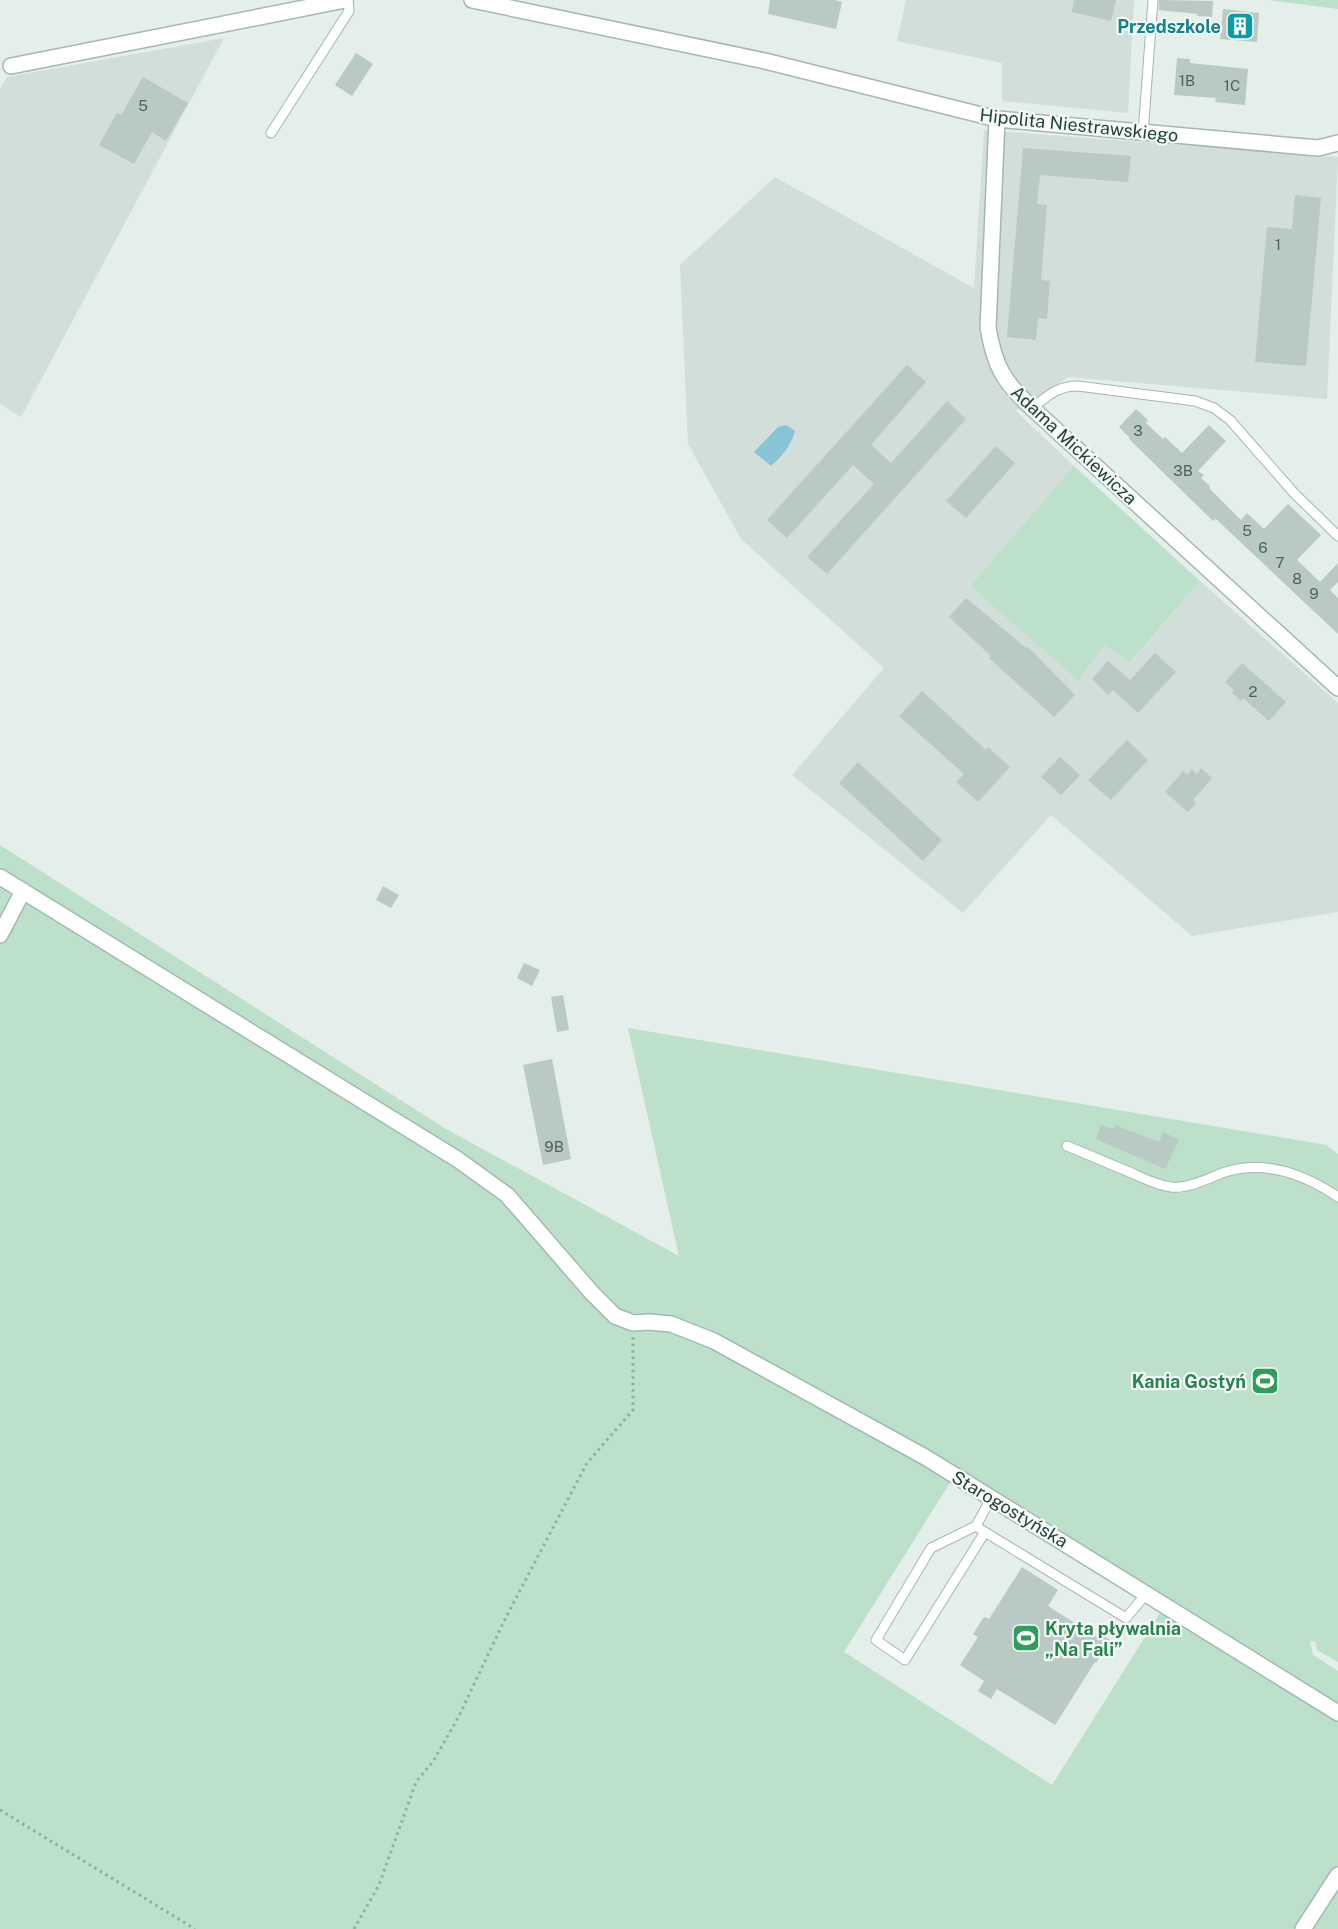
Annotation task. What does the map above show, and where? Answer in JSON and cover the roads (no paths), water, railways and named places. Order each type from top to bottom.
[{"type":"street","points":[[11,66],[346,0]]},
{"type":"street","name":"Hipolita Niestrawskiego","points":[[472,0],[765,61],[997,119],[1318,148],[1338,143]]},
{"type":"street","name":"Adama Mickiewicza","points":[[997,119],[988,328],[992,352],[1000,372],[1011,389],[1338,688]]},
{"type":"street","points":[[0,877],[23,891],[0,935]]},
{"type":"street","name":"Starogostyńska","points":[[23,891],[457,1158],[507,1195],[592,1293],[615,1316],[633,1323],[671,1324],[714,1342],[926,1457],[1338,1713]]},
{"type":"street","points":[[1303,1929],[1338,1875]]},
{"type":"lane","points":[[271,133],[349,11],[346,0]]},
{"type":"lane","points":[[1143,133],[1153,0]]},
{"type":"lane","points":[[1032,408],[1053,391],[1065,386],[1196,401],[1214,408],[1230,420],[1294,493],[1338,536]]},
{"type":"lane","points":[[1067,1146],[1154,1183],[1172,1187],[1189,1184],[1225,1172],[1246,1168],[1267,1168],[1286,1171],[1303,1177],[1319,1184],[1338,1197]]},
{"type":"lane","points":[[985,1532],[905,1660],[876,1640],[932,1548],[976,1526],[991,1498]]},
{"type":"lane","points":[[976,1526],[1126,1618],[1147,1593]]},
{"type":"water","points":[[786,425],[795,431],[786,450],[771,466],[754,452],[778,427]]},
{"type":"place","name":"Przedszkole","points":[[1240,26]]},
{"type":"place","name":"Kania Gostyń","points":[[1265,1381]]},
{"type":"place","name":"Kryta pływalnia „Na Fali”","points":[[1026,1638]]}]
